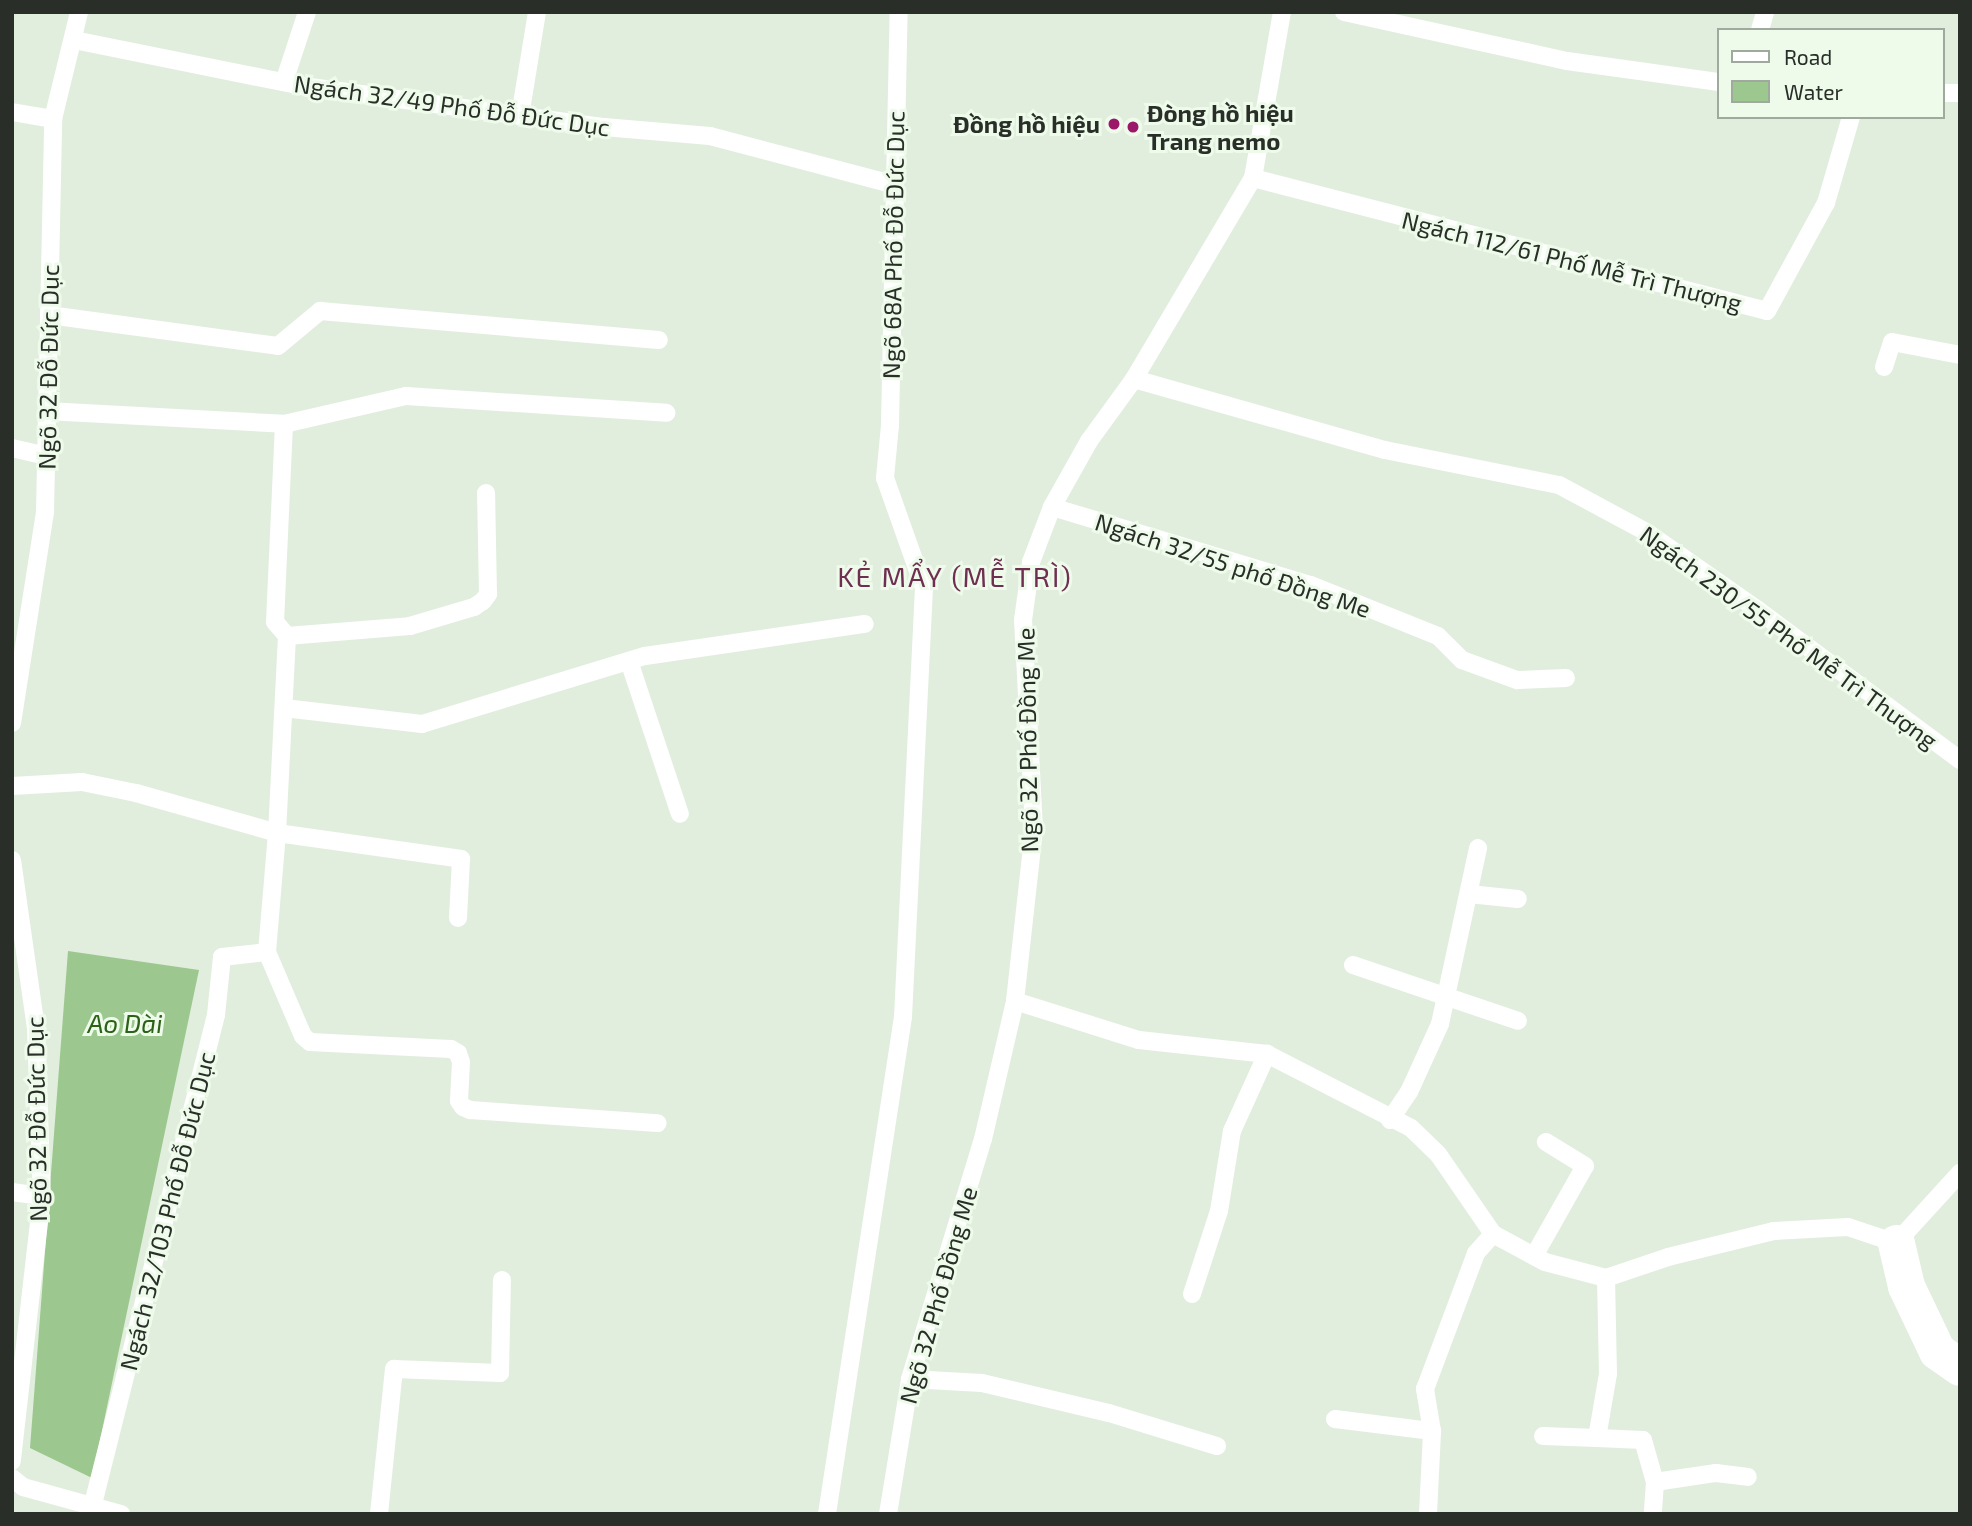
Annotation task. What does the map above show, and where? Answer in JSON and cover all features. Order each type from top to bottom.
[{"type":"street","points":[[1896,1244],[1906,1286],[1937,1351],[1960,1367]]},
{"type":"lane","name":"Ngõ 32 Đỗ Đức Dục","points":[[12,723],[46,512],[53,119],[79,12]]},
{"type":"lane","points":[[284,82],[307,12]]},
{"type":"lane","points":[[520,116],[537,12]]},
{"type":"lane","name":"Ngõ 68A Phố Đỗ Đức Dục","points":[[827,1514],[903,1017],[924,588],[886,478],[890,425],[892,184],[899,12]]},
{"type":"lane","name":"Ngõ 32 Phố Đồng Me","points":[[888,1514],[910,1379],[983,1139],[1015,1001],[1034,829],[1023,620],[1031,562],[1052,507],[1089,441],[1134,379],[1253,178],[1283,12]]},
{"type":"lane","points":[[1344,12],[1567,61],[1716,82]]},
{"type":"lane","name":"Ngách 32/49 Phố Đỗ Đức Dục","points":[[74,40],[284,82],[604,127],[710,135],[892,184]]},
{"type":"lane","points":[[12,112],[53,119]]},
{"type":"lane","name":"Ngách 112/61 Phố Mễ Trì Thượng","points":[[1253,178],[1767,311],[1826,203],[1850,119]]},
{"type":"lane","points":[[49,315],[278,346],[320,311],[659,340]]},
{"type":"lane","points":[[1884,367],[1892,342],[1960,355]]},
{"type":"lane","name":"Ngách 230/55 Phố Mễ Trì Thượng","points":[[1134,379],[1385,450],[1559,485],[1648,533],[1758,610],[1960,760]]},
{"type":"lane","points":[[47,411],[284,424],[406,396],[666,413]]},
{"type":"lane","points":[[284,424],[275,622],[287,636],[277,833],[267,952],[298,1029],[310,1042],[451,1049],[458,1053],[461,1062],[459,1101],[463,1107],[470,1110],[657,1123]]},
{"type":"lane","points":[[12,448],[46,456]]},
{"type":"lane","points":[[287,636],[410,626],[474,607],[483,601],[488,594],[486,493]]},
{"type":"lane","name":"Ngách 32/55 phố Đồng Me","points":[[1052,507],[1311,585],[1438,636],[1462,660],[1517,680],[1566,678]]},
{"type":"lane","points":[[284,708],[422,724],[629,661],[864,624]]},
{"type":"lane","points":[[629,661],[680,814]]},
{"type":"lane","points":[[12,786],[82,782],[136,793],[277,833],[461,859],[458,918]]},
{"type":"lane","points":[[1390,1119],[1422,1066],[1440,1024],[1478,848]]},
{"type":"lane","name":"Ngõ 32 Đỗ Đức Dục","points":[[12,860],[18,927],[36,1028],[42,1196],[12,1461]]},
{"type":"lane","points":[[1469,894],[1518,899]]},
{"type":"lane","name":"Ngách 32/103 Phố Đỗ Đức Dục","points":[[92,1507],[216,1015],[222,957],[267,952]]},
{"type":"lane","points":[[1353,965],[1518,1021]]},
{"type":"lane","points":[[1015,1001],[1139,1040],[1267,1054],[1411,1128],[1438,1154],[1493,1234],[1564,1269],[1606,1278],[1656,1261],[1774,1231],[1848,1227],[1896,1244],[1960,1173]]},
{"type":"lane","points":[[1192,1294],[1219,1211],[1232,1131],[1267,1054]]},
{"type":"lane","points":[[1534,1256],[1585,1166],[1546,1142]]},
{"type":"lane","points":[[12,1192],[42,1196]]},
{"type":"lane","points":[[1428,1514],[1432,1431],[1425,1389],[1476,1254],[1493,1234]]},
{"type":"lane","points":[[1597,1438],[1608,1374],[1606,1278]]},
{"type":"lane","points":[[379,1514],[394,1369],[500,1373],[502,1280]]},
{"type":"lane","points":[[910,1379],[982,1382],[1109,1413],[1217,1446]]},
{"type":"lane","points":[[1335,1419],[1432,1431]]},
{"type":"lane","points":[[1543,1436],[1643,1440],[1655,1482],[1653,1514]]},
{"type":"lane","points":[[1655,1482],[1716,1472],[1748,1477]]},
{"type":"lane","points":[[12,1478],[23,1487],[121,1514]]},
{"type":"water","name":"Ao Dài","points":[[68,951],[199,970],[92,1478],[30,1448]]},
{"type":"place","name":"Đồng hồ hiệu","points":[[1114,124]]},
{"type":"place","name":"Đòng hồ hiệu Trang nemo","points":[[1133,127]]},
{"type":"district","name":"KẺ MẨY (MỄ TRÌ)","points":[[955,576]]}]
